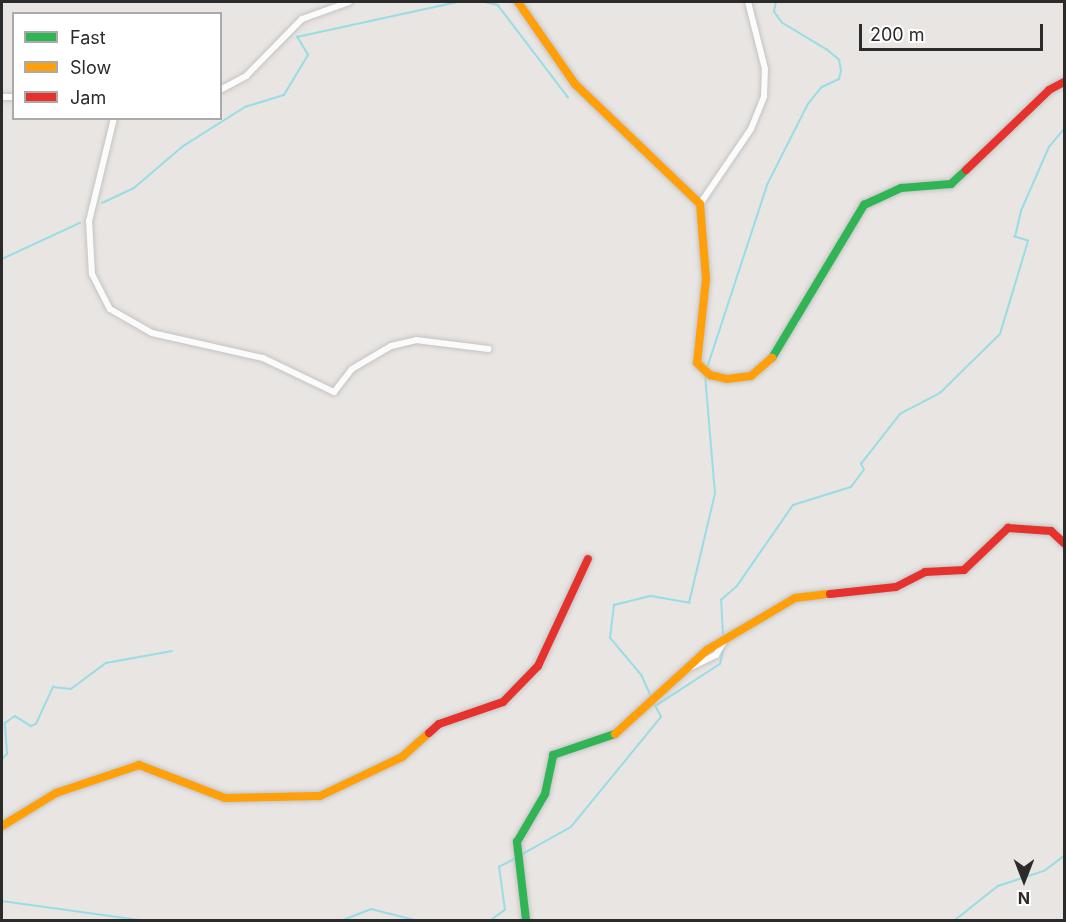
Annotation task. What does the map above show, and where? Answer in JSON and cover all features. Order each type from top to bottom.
[{"type":"street","points":[[222,89],[246,76],[302,19],[349,2]]},
{"type":"street","points":[[518,2],[575,84],[699,204]]},
{"type":"street","points":[[748,2],[765,69],[764,96],[751,129],[699,204],[706,279],[697,363],[710,375],[751,376],[788,340],[864,205],[901,188],[951,184],[1049,90],[1065,82]]},
{"type":"street","points":[[114,120],[89,221],[92,274],[110,309],[152,333],[263,358],[334,392],[352,369],[391,346],[416,340],[488,348]]},
{"type":"street","points":[[526,921],[517,842],[545,794],[550,759],[560,752],[619,733],[691,667],[724,642],[795,598],[896,587],[925,572],[964,570],[1008,528],[1051,531],[1065,543]]},
{"type":"street","points":[[2,826],[56,792],[140,765],[225,798],[320,796],[402,757],[439,724],[502,702],[538,666],[588,559]]},
{"type":"waterway","points":[[102,203],[134,188],[182,147],[245,107],[284,95],[308,55],[297,37],[457,2]]},
{"type":"waterway","points":[[485,2],[498,5],[568,97]]},
{"type":"waterway","points":[[707,368],[767,185],[808,104],[822,87],[839,79],[841,71],[839,60],[827,50],[782,23],[774,12],[776,2]]},
{"type":"waterway","points":[[723,635],[721,600],[737,586],[793,505],[851,487],[864,470],[861,464],[900,414],[940,393],[1000,334],[1028,241],[1015,237],[1021,211],[1049,147],[1064,129]]},
{"type":"waterway","points":[[2,259],[80,223]]},
{"type":"waterway","points":[[651,697],[641,675],[610,638],[614,605],[651,596],[689,603],[715,494],[705,376]]},
{"type":"waterway","points":[[657,705],[720,664],[724,646]]},
{"type":"waterway","points":[[2,759],[7,754],[5,723],[15,716],[31,726],[36,724],[53,687],[71,689],[106,663],[172,651]]},
{"type":"waterway","points":[[521,855],[571,827],[661,717],[654,704]]},
{"type":"waterway","points":[[955,920],[998,886],[1044,871],[1064,856]]},
{"type":"waterway","points":[[491,920],[505,910],[499,867],[514,859]]},
{"type":"waterway","points":[[2,901],[139,920]]},
{"type":"waterway","points":[[343,920],[371,909],[415,920]]},
{"type":"traffic: fast","points":[[772,358],[864,205],[901,188],[951,184],[966,170]]},
{"type":"traffic: fast","points":[[526,920],[517,842],[545,794],[553,755],[615,734]]},
{"type":"traffic: slow","points":[[518,2],[575,84],[700,204],[706,279],[697,363],[710,375],[727,379],[751,376],[772,358]]},
{"type":"traffic: slow","points":[[615,734],[707,650],[795,598],[830,594]]},
{"type":"traffic: slow","points":[[2,826],[56,793],[139,765],[225,798],[320,796],[402,757],[429,733]]},
{"type":"traffic: jam","points":[[966,170],[1049,90],[1064,82]]},
{"type":"traffic: jam","points":[[830,594],[896,587],[925,572],[964,570],[1008,528],[1051,531],[1064,543]]},
{"type":"traffic: jam","points":[[429,733],[439,724],[503,702],[538,666],[588,559]]}]
